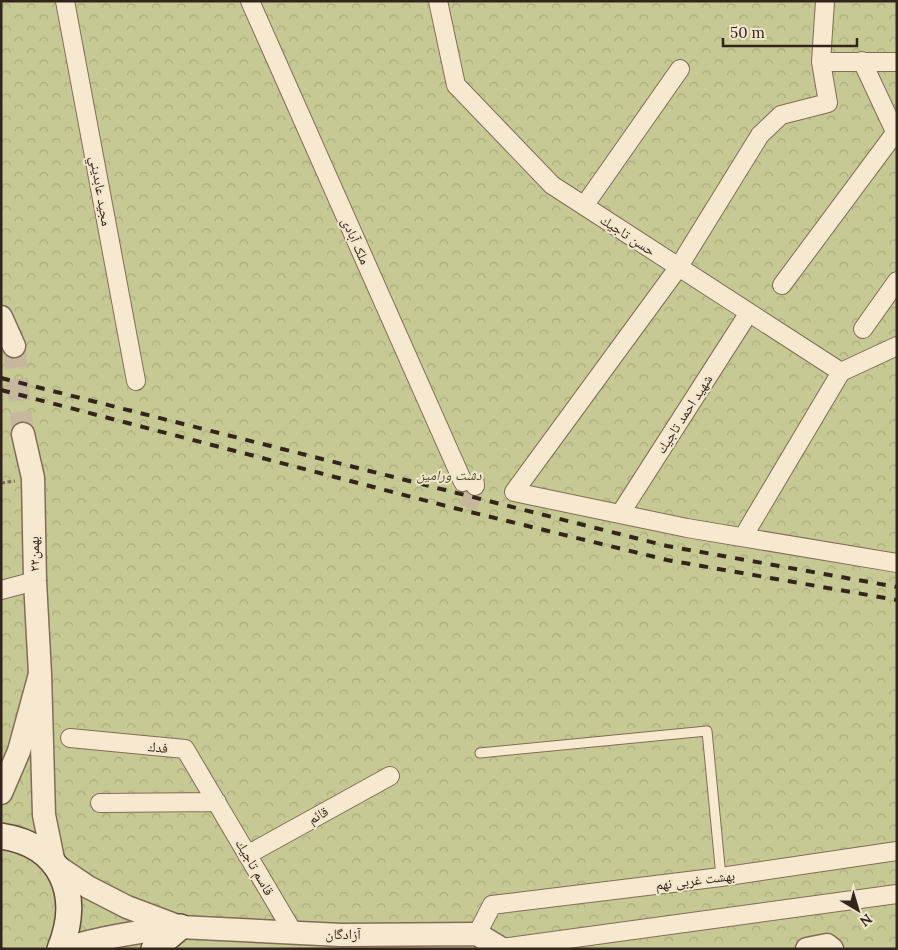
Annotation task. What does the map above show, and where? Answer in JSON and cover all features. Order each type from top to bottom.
[{"type":"main road","points":[[1,836],[17,838],[38,848],[54,864],[65,884],[70,906],[68,929],[61,949]]},
{"type":"main road","points":[[154,949],[180,927]]},
{"type":"street","name":"مجيد عابديني","points":[[65,1],[136,381]]},
{"type":"street","name":"ملک آبادی","points":[[250,1],[471,484]]},
{"type":"street","name":"حسن تاجيك","points":[[438,1],[456,85],[552,185],[748,314],[841,372]]},
{"type":"street","points":[[825,1],[821,62],[828,103],[781,115],[760,135],[678,268],[514,492],[743,538],[897,563]]},
{"type":"street","points":[[782,285],[896,134],[862,61]]},
{"type":"street","points":[[821,62],[897,62]]},
{"type":"street","points":[[584,206],[680,69]]},
{"type":"street","points":[[863,329],[897,280]]},
{"type":"street","name":"شهيد احمد تاجيك","points":[[620,514],[748,314]]},
{"type":"street","points":[[1,317],[14,346]]},
{"type":"street","points":[[743,538],[841,372],[897,346]]},
{"type":"street","name":"۲۲بهمن","points":[[23,434],[33,478],[44,815],[54,864]]},
{"type":"street","points":[[1,590],[35,581]]},
{"type":"street","points":[[1,793],[19,751],[40,674]]},
{"type":"street","name":"فدك","points":[[70,738],[185,749],[217,802]]},
{"type":"street","points":[[1,772],[19,751]]},
{"type":"street","name":"قائم","points":[[247,854],[390,776]]},
{"type":"street","points":[[100,804],[217,802]]},
{"type":"street","name":"قاسم تاجيك","points":[[217,802],[293,932]]},
{"type":"street","name":"بهشت غربی نهم","points":[[477,934],[492,905],[721,877],[897,851]]},
{"type":"street","points":[[54,864],[88,887],[127,907],[180,927]]},
{"type":"street","points":[[502,948],[897,894]]},
{"type":"street","points":[[61,949],[94,939],[134,931],[180,927]]},
{"type":"street","name":"آزادگان","points":[[180,927],[293,932],[346,942],[477,934],[502,948]]},
{"type":"street","points":[[807,949],[827,945],[832,949]]},
{"type":"lane","points":[[480,753],[707,731],[721,877]]},
{"type":"green space","name":"دشت ورامین","points":[[1,1],[897,1],[897,949],[1,949]]},
{"type":"tunnel","points":[[14,346],[23,434]]},
{"type":"tunnel","points":[[469,508],[475,486]]},
{"type":"railway","points":[[1,378],[667,546],[897,587]]},
{"type":"railway","points":[[1,390],[454,508],[667,560],[897,600]]}]
